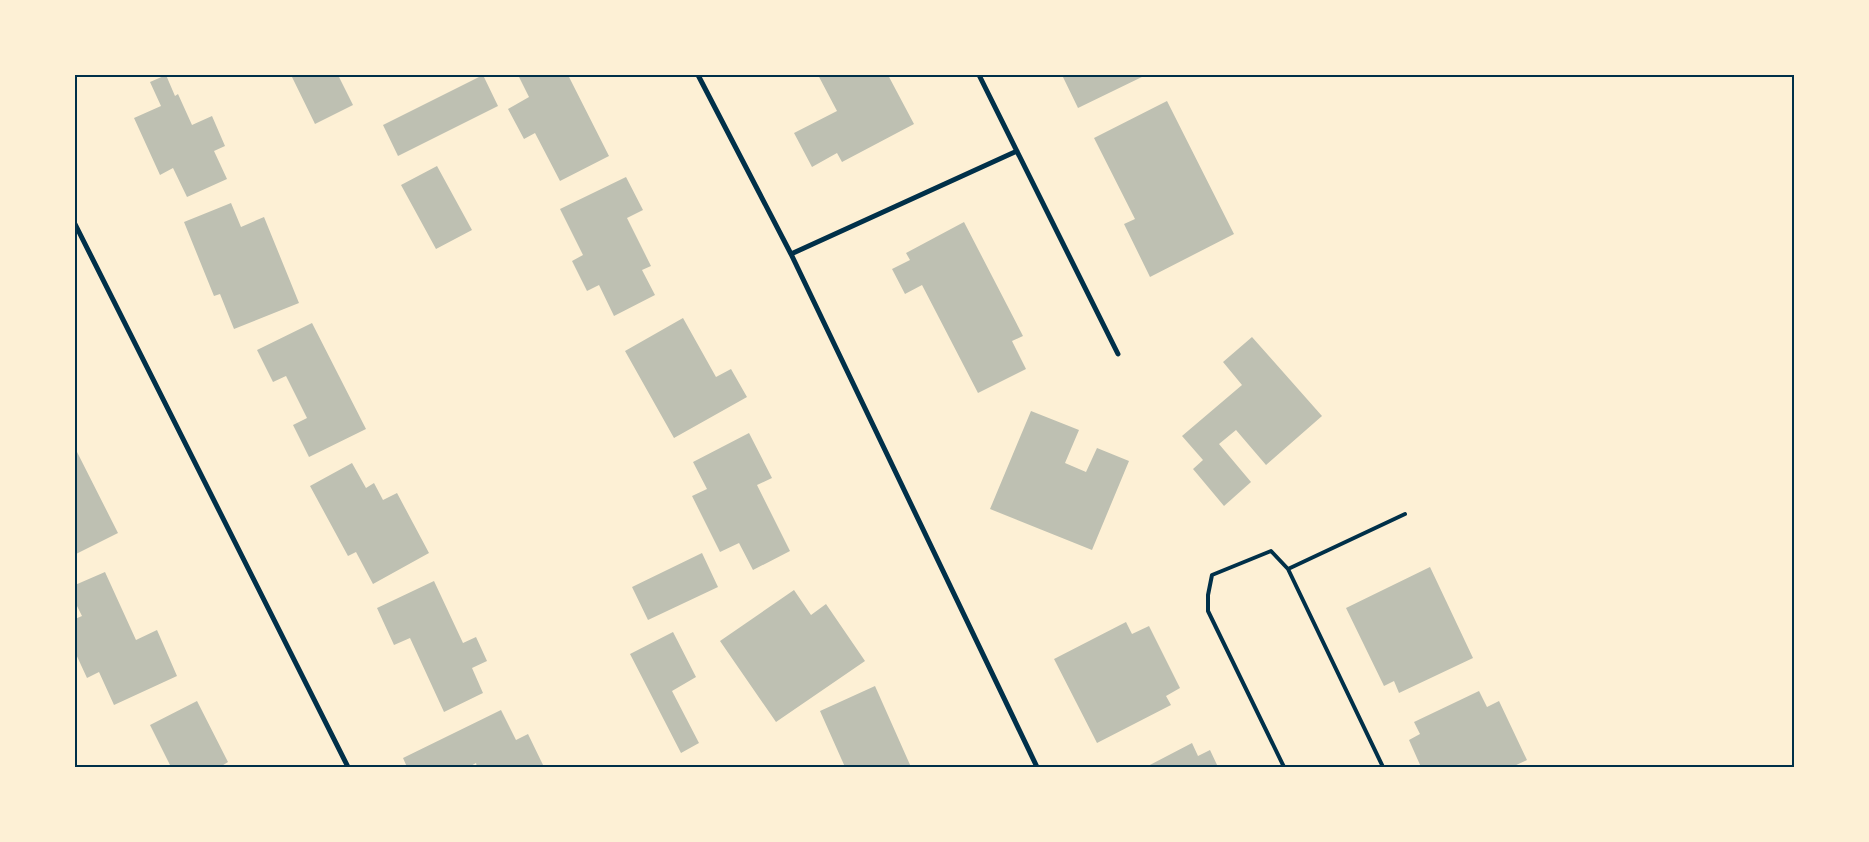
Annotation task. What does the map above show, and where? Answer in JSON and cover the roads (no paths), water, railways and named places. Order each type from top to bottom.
[{"type":"street","points":[[698,75],[791,254],[1036,767]]},
{"type":"street","points":[[979,75],[1118,354]]},
{"type":"street","points":[[791,254],[1017,151]]},
{"type":"street","points":[[75,224],[348,767]]},
{"type":"lane","points":[[1288,569],[1405,514]]},
{"type":"lane","points":[[1284,767],[1208,611],[1208,595],[1212,575],[1271,551],[1288,569],[1383,767]]}]
